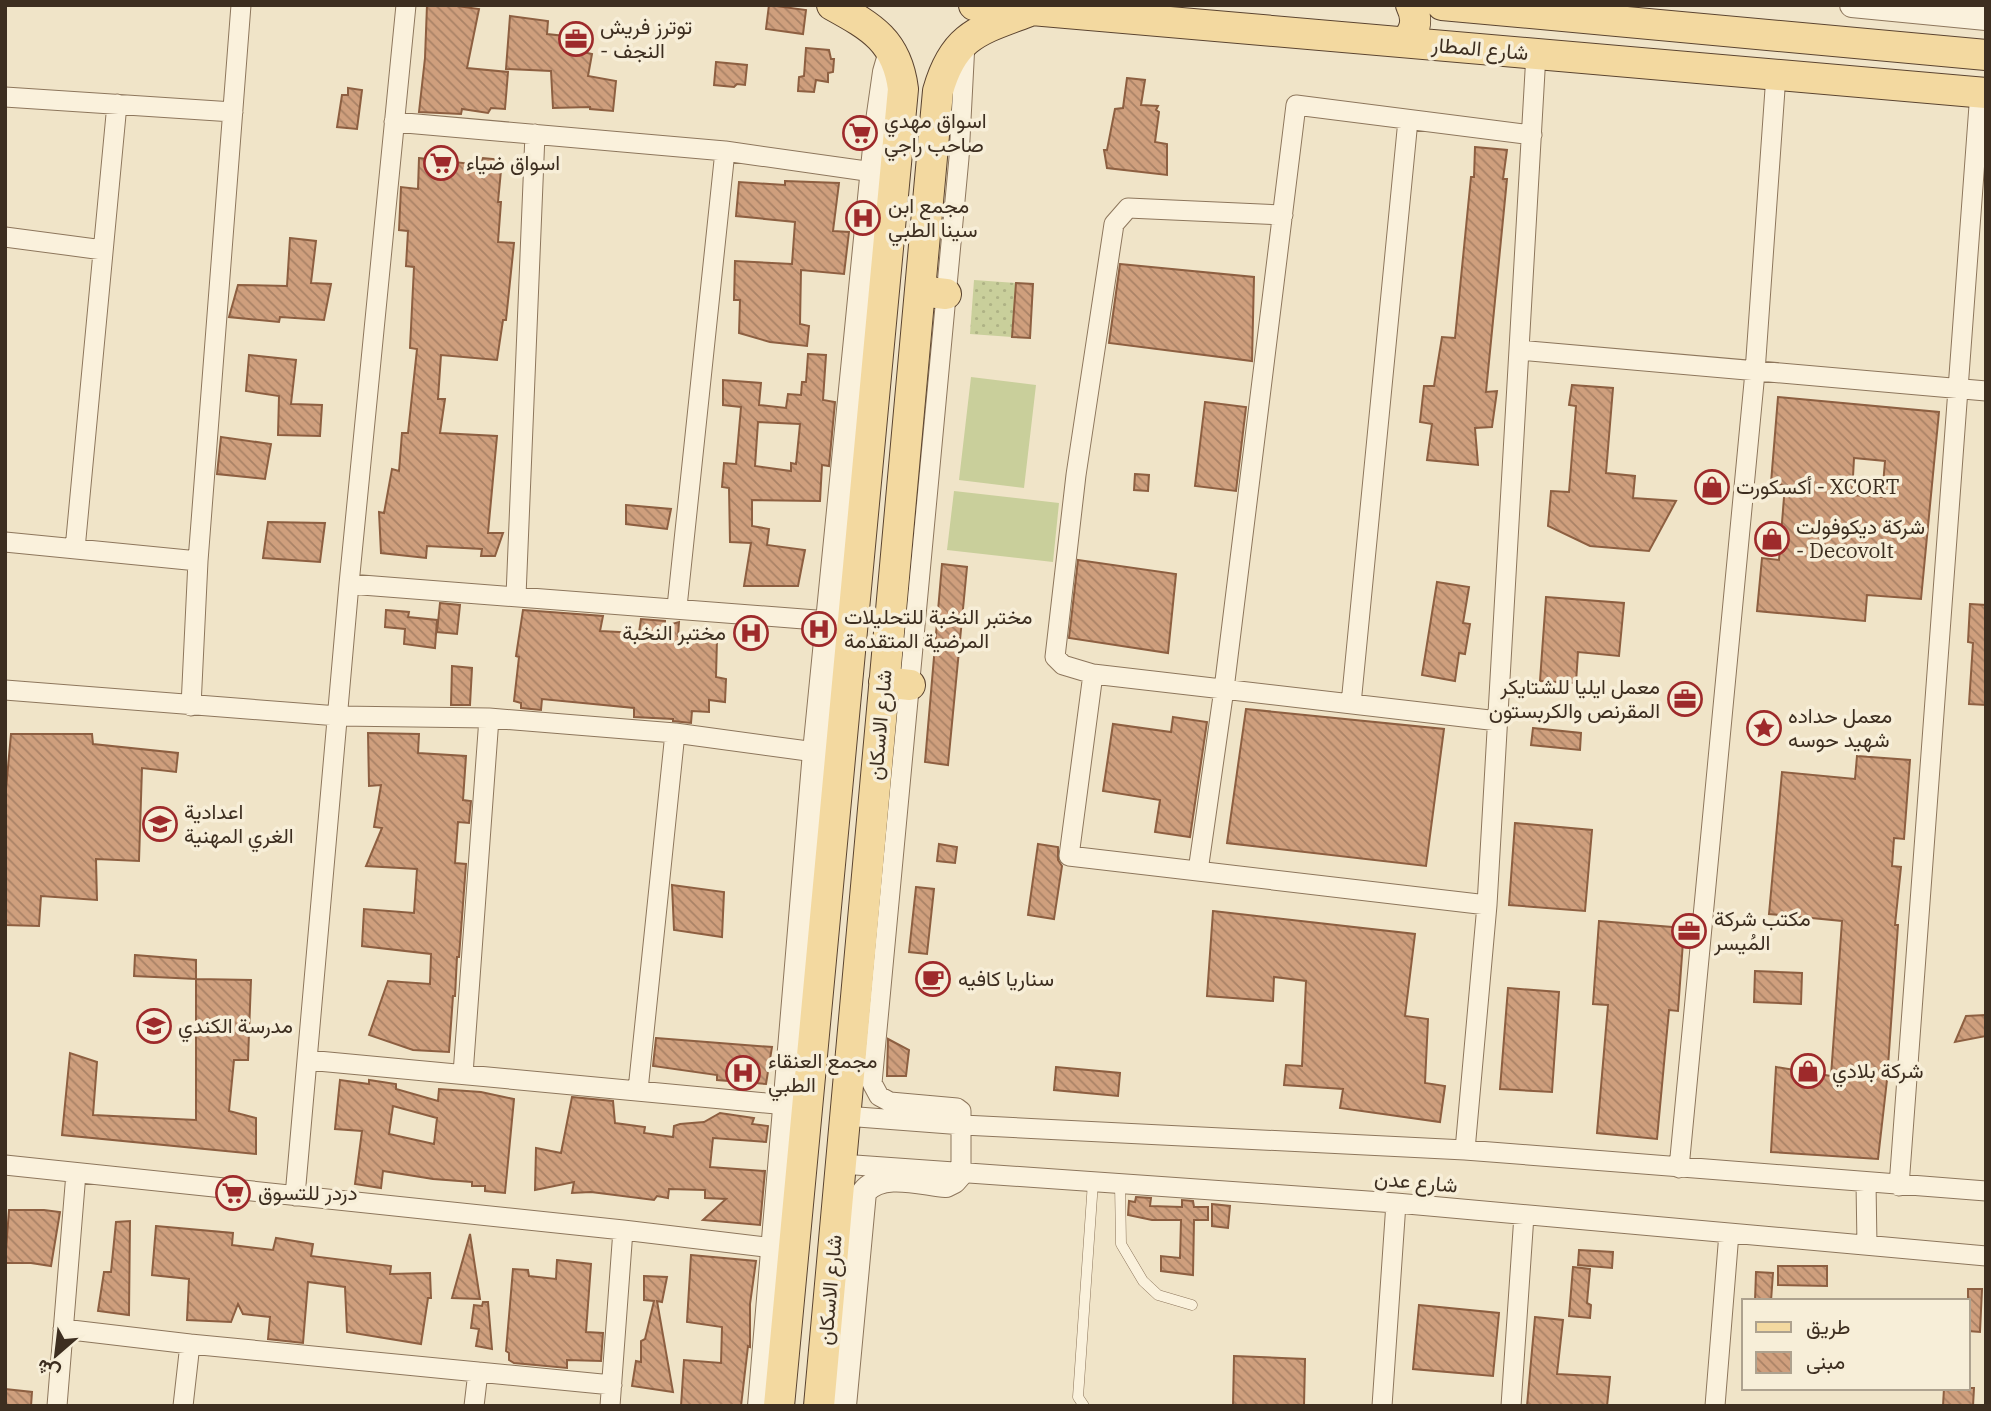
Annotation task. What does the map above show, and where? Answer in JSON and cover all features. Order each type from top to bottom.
[{"type":"main road","name":"شارع الاسكان","points":[[779,1406],[775,1346],[793,1117],[851,528],[890,234],[884,179],[903,89],[901,69],[892,48],[866,23],[832,5]]},
{"type":"main road","name":"شارع المطار","points":[[974,5],[1983,93]]},
{"type":"main road","points":[[1405,42],[1411,37],[1416,22],[1411,5]]},
{"type":"main road","name":"شارع المطار","points":[[1442,5],[1492,11],[1598,13],[1986,55]]},
{"type":"main road","name":"شارع الاسكان","points":[[819,1406],[845,1116],[897,683],[933,292],[925,233],[938,91],[944,68],[953,52],[965,41],[988,27],[1030,11]]},
{"type":"main road","points":[[1489,51],[1481,34],[1483,21],[1492,11]]},
{"type":"main road","points":[[884,179],[902,193],[911,195],[929,188]]},
{"type":"main road","points":[[890,234],[900,226],[909,225],[925,233]]},
{"type":"street","points":[[191,706],[198,561],[241,5]]},
{"type":"street","points":[[295,1196],[349,583],[406,5]]},
{"type":"street","points":[[1852,5],[1986,18]]},
{"type":"street","points":[[933,292],[958,158],[965,41]]},
{"type":"street","points":[[1465,1150],[1487,905],[1536,54]]},
{"type":"street","points":[[1679,1168],[1755,372],[1776,75]]},
{"type":"street","points":[[1899,1186],[1983,93]]},
{"type":"street","points":[[5,97],[233,112]]},
{"type":"street","points":[[75,549],[117,104]]},
{"type":"street","points":[[1198,871],[1224,689],[1296,105],[1532,135]]},
{"type":"street","points":[[1351,704],[1408,120]]},
{"type":"street","points":[[394,122],[725,151],[884,179],[851,528],[829,621],[815,752],[793,1117],[774,1248],[775,1346],[760,1406]]},
{"type":"street","points":[[516,596],[536,134]]},
{"type":"street","points":[[677,607],[725,151]]},
{"type":"street","points":[[1283,215],[1128,208],[1114,224],[1076,475],[1055,657],[1063,665],[1093,674],[1498,721]]},
{"type":"street","points":[[5,237],[103,250]]},
{"type":"street","points":[[1519,351],[1986,391]]},
{"type":"street","points":[[5,542],[198,561]]},
{"type":"street","points":[[349,583],[829,621]]},
{"type":"street","points":[[1093,674],[1069,856],[1487,905]]},
{"type":"street","points":[[844,1406],[864,1192],[873,1184],[886,1180],[946,1185],[961,1173],[963,1113],[957,1108],[890,1102],[879,1096],[872,1083],[897,683]]},
{"type":"street","points":[[5,690],[338,716],[489,718],[675,733],[815,752]]},
{"type":"street","points":[[463,1074],[489,718]]},
{"type":"street","points":[[638,1090],[675,733]]},
{"type":"street","points":[[307,1060],[638,1090],[793,1117]]},
{"type":"street","name":"شارع عدن","points":[[845,1116],[963,1125],[1465,1150],[1986,1191]]},
{"type":"street","name":"شارع عدن","points":[[841,1164],[1396,1203],[1986,1256]]},
{"type":"street","points":[[5,1166],[774,1248]]},
{"type":"street","points":[[57,1406],[76,1173]]},
{"type":"street","points":[[1866,1183],[1867,1245]]},
{"type":"street","points":[[1382,1406],[1396,1203]]},
{"type":"street","points":[[1511,1406],[1524,1214]]},
{"type":"street","points":[[610,1406],[623,1230]]},
{"type":"street","points":[[1715,1406],[1729,1233]]},
{"type":"street","points":[[63,1329],[612,1385]]},
{"type":"street","points":[[183,1406],[190,1344]]},
{"type":"street","points":[[474,1406],[478,1372]]},
{"type":"lane","points":[[1084,1406],[1078,1397],[1093,1182]]},
{"type":"lane","points":[[1120,1184],[1121,1244],[1143,1281],[1158,1295],[1192,1304]]},
{"type":"green space","points":[[974,280],[1016,283],[1012,337],[970,334]]},
{"type":"green space","points":[[971,377],[1036,385],[1024,488],[959,480]]},
{"type":"green space","points":[[954,491],[1059,503],[1053,562],[947,550]]},
{"type":"building","points":[[427,5],[479,9],[467,68],[508,72],[505,109],[491,108],[488,113],[462,109],[461,114],[419,112]]},
{"type":"building","points":[[769,5],[806,10],[803,34],[766,29]]},
{"type":"building","points":[[510,16],[548,21],[547,34],[584,38],[583,52],[592,54],[588,76],[616,81],[613,111],[590,107],[553,108],[551,71],[506,69]]},
{"type":"building","points":[[806,48],[829,50],[831,59],[834,59],[833,72],[828,73],[828,82],[816,80],[814,92],[798,91],[799,77],[804,76]]},
{"type":"building","points":[[716,62],[747,65],[745,85],[714,85]]},
{"type":"building","points":[[1127,78],[1145,80],[1141,105],[1158,106],[1155,142],[1167,144],[1167,175],[1107,168],[1104,150],[1107,150],[1115,109],[1123,108]]},
{"type":"building","points":[[348,88],[362,90],[357,129],[337,127],[342,95],[348,95]]},
{"type":"building","points":[[1475,147],[1507,150],[1503,179],[1507,179],[1486,392],[1497,391],[1492,427],[1475,428],[1478,465],[1427,460],[1432,424],[1420,422],[1424,386],[1434,386],[1442,337],[1455,338],[1471,177],[1474,177]]},
{"type":"building","points":[[419,158],[480,165],[483,158],[502,160],[498,242],[514,243],[506,320],[503,320],[497,360],[441,355],[438,399],[445,399],[440,433],[497,436],[488,533],[503,533],[495,556],[481,556],[482,549],[427,546],[426,558],[381,553],[379,512],[384,513],[392,469],[399,471],[402,433],[408,433],[417,349],[410,348],[414,267],[406,266],[408,231],[399,230],[401,187],[418,189]]},
{"type":"building","points":[[785,181],[839,183],[833,231],[849,232],[844,274],[801,270],[800,324],[809,326],[807,346],[770,342],[739,333],[740,300],[734,300],[735,261],[792,264],[795,222],[736,216],[739,182],[785,185]]},
{"type":"building","points":[[290,238],[316,241],[311,283],[331,284],[324,320],[280,317],[279,322],[229,317],[238,285],[287,286]]},
{"type":"building","points":[[1120,264],[1254,277],[1252,361],[1109,343]]},
{"type":"building","points":[[1016,283],[1033,284],[1030,338],[1012,337]]},
{"type":"building","points":[[808,354],[826,355],[823,400],[835,402],[829,466],[822,465],[820,501],[752,500],[752,526],[769,529],[767,545],[805,550],[798,586],[744,586],[751,543],[730,542],[729,488],[722,487],[724,463],[736,464],[741,407],[723,405],[723,380],[761,383],[759,405],[786,408],[788,394],[801,395],[802,382],[806,382]],"holes":[[[758,422],[800,424],[796,464],[791,463],[791,471],[755,466]]]},
{"type":"building","points":[[249,355],[296,360],[291,404],[322,405],[320,436],[278,435],[279,396],[246,391]]},
{"type":"building","points":[[1572,385],[1613,388],[1606,473],[1635,476],[1633,498],[1676,501],[1649,551],[1590,546],[1548,526],[1551,491],[1569,492],[1576,406],[1569,405]]},
{"type":"building","points":[[1778,397],[1939,412],[1921,599],[1867,595],[1865,621],[1757,611],[1762,558],[1779,560],[1785,485],[1771,483]],"holes":[[[1854,458],[1885,461],[1882,497],[1852,495]]]},
{"type":"building","points":[[1205,402],[1246,407],[1236,491],[1195,486]]},
{"type":"building","points":[[221,437],[271,444],[265,479],[217,474]]},
{"type":"building","points":[[1135,474],[1149,475],[1148,491],[1134,490]]},
{"type":"building","points":[[626,505],[671,509],[667,529],[626,524]]},
{"type":"building","points":[[268,522],[325,523],[320,562],[263,558]]},
{"type":"building","points":[[1078,560],[1176,574],[1168,653],[1069,638]]},
{"type":"building","points":[[942,564],[967,567],[948,765],[925,762]]},
{"type":"building","points":[[1437,582],[1469,587],[1463,623],[1470,624],[1465,654],[1459,653],[1455,681],[1422,675]]},
{"type":"building","points":[[1546,597],[1624,603],[1619,656],[1578,652],[1576,683],[1540,681]]},
{"type":"building","points":[[440,603],[460,605],[457,634],[437,632]]},
{"type":"building","points":[[1970,604],[1986,605],[1986,705],[1969,704],[1973,643],[1968,642]]},
{"type":"building","points":[[386,610],[409,612],[408,617],[437,620],[435,648],[404,644],[405,629],[385,627]]},
{"type":"building","points":[[523,610],[603,616],[600,631],[639,633],[641,619],[665,621],[665,626],[679,622],[678,636],[717,639],[716,677],[726,679],[725,702],[709,700],[709,712],[692,711],[691,723],[634,717],[634,708],[542,699],[541,710],[521,708],[521,703],[514,701],[519,657],[516,656]]},
{"type":"building","points":[[452,666],[472,668],[470,705],[451,705]]},
{"type":"building","points":[[1246,709],[1444,729],[1426,866],[1227,843]]},
{"type":"building","points":[[1173,717],[1207,722],[1190,837],[1155,832],[1160,800],[1103,791],[1113,724],[1171,732]]},
{"type":"building","points":[[1533,728],[1581,733],[1580,750],[1531,745]]},
{"type":"building","points":[[368,733],[419,734],[418,753],[466,756],[463,800],[471,801],[469,823],[458,822],[455,863],[466,864],[449,1052],[413,1050],[369,1035],[388,981],[430,984],[431,954],[362,946],[364,909],[414,913],[417,869],[366,866],[382,828],[374,827],[381,785],[369,786]]},
{"type":"building","points":[[11,734],[92,734],[93,744],[178,753],[176,772],[142,768],[139,861],[96,859],[97,900],[41,896],[39,926],[5,925],[5,800]]},
{"type":"building","points":[[1857,756],[1910,760],[1904,839],[1894,838],[1892,866],[1901,867],[1895,925],[1898,925],[1887,1080],[1878,1159],[1771,1152],[1776,1067],[1831,1076],[1842,921],[1769,914],[1782,772],[1855,779]]},
{"type":"building","points":[[1515,823],[1592,830],[1585,911],[1509,905]]},
{"type":"building","points":[[939,844],[957,847],[955,863],[937,861]]},
{"type":"building","points":[[1038,844],[1058,847],[1058,860],[1062,866],[1054,919],[1028,915]]},
{"type":"building","points":[[672,885],[724,892],[722,937],[674,930]]},
{"type":"building","points":[[916,887],[934,889],[927,954],[909,952]]},
{"type":"building","points":[[1213,911],[1415,934],[1405,1016],[1428,1019],[1425,1083],[1445,1086],[1440,1122],[1340,1108],[1343,1089],[1284,1085],[1286,1065],[1302,1066],[1306,981],[1274,977],[1273,1001],[1207,996]]},
{"type":"building","points":[[1599,921],[1684,928],[1678,1011],[1669,1010],[1657,1139],[1597,1133],[1608,1005],[1593,1004]]},
{"type":"building","points":[[135,955],[196,960],[196,979],[134,976]]},
{"type":"building","points":[[1755,971],[1802,973],[1801,1004],[1754,1002]]},
{"type":"building","points":[[196,979],[251,980],[248,1060],[234,1060],[229,1111],[256,1118],[256,1154],[62,1135],[70,1053],[97,1062],[93,1115],[196,1120]]},
{"type":"building","points":[[1508,988],[1559,992],[1552,1092],[1500,1089]]},
{"type":"building","points":[[1985,1015],[1986,1036],[1955,1042],[1966,1016]]},
{"type":"building","points":[[656,1038],[772,1047],[766,1084],[717,1080],[717,1075],[653,1066]]},
{"type":"building","points":[[888,1039],[909,1050],[906,1076],[887,1076]]},
{"type":"building","points":[[1056,1067],[1120,1073],[1118,1096],[1054,1090]]},
{"type":"building","points":[[340,1080],[396,1084],[396,1089],[438,1101],[439,1089],[481,1092],[514,1099],[505,1193],[485,1191],[485,1186],[472,1186],[472,1182],[383,1171],[381,1188],[355,1184],[362,1131],[335,1129]],"holes":[[[393,1106],[437,1118],[434,1144],[389,1134]]]},
{"type":"building","points":[[572,1097],[613,1101],[615,1123],[645,1127],[644,1133],[673,1137],[674,1126],[704,1122],[720,1113],[754,1118],[752,1124],[768,1126],[766,1142],[713,1138],[710,1167],[765,1171],[760,1225],[703,1220],[726,1199],[705,1198],[705,1190],[669,1189],[668,1198],[657,1196],[654,1200],[591,1192],[572,1193],[574,1182],[535,1190],[536,1148],[561,1153]]},
{"type":"building","points":[[1136,1197],[1151,1198],[1150,1206],[1182,1207],[1182,1200],[1193,1201],[1194,1207],[1208,1207],[1208,1220],[1194,1220],[1193,1275],[1161,1271],[1161,1256],[1180,1258],[1181,1220],[1152,1220],[1128,1215],[1129,1201],[1135,1202]]},
{"type":"building","points":[[1212,1204],[1230,1206],[1228,1228],[1212,1226]]},
{"type":"building","points":[[9,1210],[60,1212],[51,1266],[5,1263]]},
{"type":"building","points":[[130,1221],[129,1315],[98,1311],[104,1272],[111,1272],[116,1222]]},
{"type":"building","points":[[156,1226],[233,1233],[232,1245],[273,1250],[276,1238],[313,1244],[311,1256],[391,1266],[390,1274],[430,1273],[431,1298],[428,1298],[421,1344],[347,1332],[345,1287],[308,1282],[303,1343],[268,1339],[270,1317],[243,1314],[238,1304],[231,1322],[187,1320],[189,1279],[152,1275]]},
{"type":"building","points":[[470,1234],[480,1299],[452,1298]]},
{"type":"building","points":[[1579,1250],[1613,1252],[1612,1268],[1578,1265]]},
{"type":"building","points":[[691,1255],[756,1261],[750,1304],[750,1347],[748,1346],[741,1406],[681,1406],[684,1360],[721,1363],[722,1327],[687,1322]]},
{"type":"building","points":[[557,1260],[591,1264],[586,1332],[603,1333],[601,1361],[567,1360],[567,1368],[514,1363],[509,1360],[509,1353],[506,1351],[513,1269],[528,1270],[529,1276],[556,1279]]},
{"type":"building","points":[[1778,1266],[1827,1266],[1827,1286],[1778,1285]]},
{"type":"building","points":[[1573,1267],[1590,1269],[1587,1303],[1591,1305],[1590,1318],[1569,1316]]},
{"type":"building","points":[[1756,1272],[1773,1273],[1771,1299],[1755,1299]]},
{"type":"building","points":[[644,1276],[667,1277],[662,1302],[657,1301],[673,1392],[632,1386],[636,1361],[641,1362],[641,1341],[645,1339],[654,1301],[644,1300]]},
{"type":"building","points":[[1968,1289],[1982,1289],[1980,1332],[1970,1331]]},
{"type":"building","points":[[483,1302],[488,1302],[492,1349],[476,1346],[479,1329],[471,1328],[474,1305],[482,1306]]},
{"type":"building","points":[[1419,1305],[1499,1313],[1493,1376],[1413,1369]]},
{"type":"building","points":[[1535,1317],[1563,1320],[1557,1374],[1610,1377],[1607,1406],[1527,1406]]},
{"type":"building","points":[[1234,1356],[1305,1359],[1304,1406],[1233,1406]]},
{"type":"building","points":[[1974,1388],[1973,1406],[1943,1406],[1944,1390]]},
{"type":"building","points":[[5,1389],[32,1392],[31,1406],[5,1406]]},
{"type":"place","name":"توترز فريش - النجف","points":[[576,39]]},
{"type":"place","name":"اسواق مهدي صاحب راجي","points":[[860,133]]},
{"type":"place","name":"اسواق ضياء","points":[[441,163]]},
{"type":"place","name":"مجمع ابن سينا الطبي","points":[[863,218]]},
{"type":"place","name":"أكسكورت - XCORT","points":[[1712,487]]},
{"type":"place","name":"شركة ديكوفولت - Decovolt","points":[[1772,539]]},
{"type":"place","name":"مختبر النخبة للتحليلات المرضية المتقدمة","points":[[819,629]]},
{"type":"place","name":"مختبر النخبة","points":[[751,633]]},
{"type":"place","name":"معمل ايليا للشتايكر المقرنص والكربستون","points":[[1685,699]]},
{"type":"place","name":"معمل حداده شهيد حوسه","points":[[1764,728]]},
{"type":"place","name":"اعدادية الغري المهنية","points":[[160,824]]},
{"type":"place","name":"مكتب شركة المُيسر","points":[[1689,931]]},
{"type":"place","name":"سناريا كافيه","points":[[933,979]]},
{"type":"place","name":"مدرسة الكندي","points":[[154,1026]]},
{"type":"place","name":"شركة بلادي","points":[[1808,1071]]},
{"type":"place","name":"مجمع العنقاء الطبي","points":[[743,1073]]},
{"type":"place","name":"دردر للتسوق","points":[[233,1193]]}]
